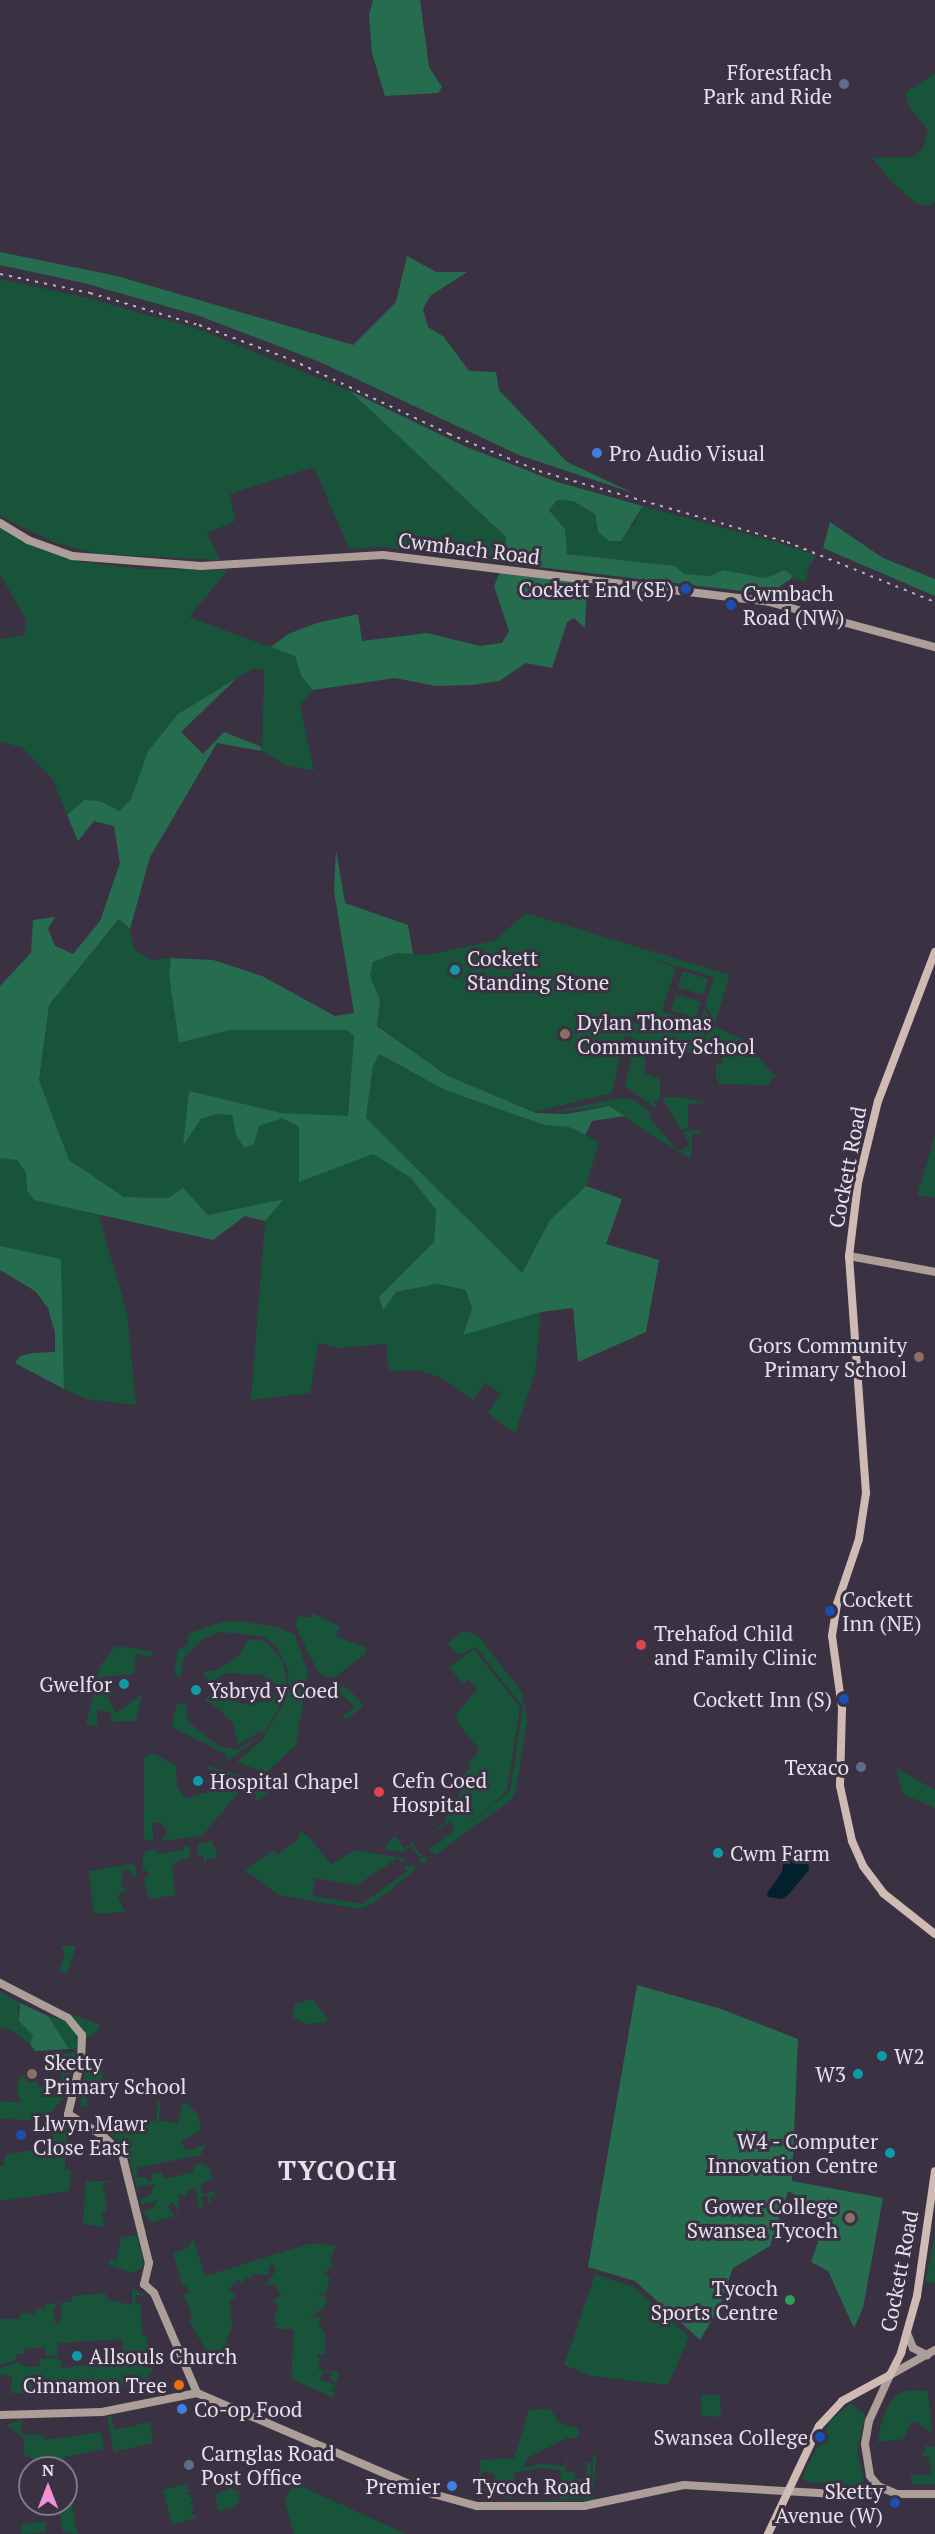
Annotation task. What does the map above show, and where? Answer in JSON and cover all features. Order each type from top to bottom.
[{"type":"main road","name":"Cockett Road","points":[[935,952],[878,1101],[858,1183],[849,1256],[866,1493],[859,1539],[837,1604],[832,1636],[842,1708],[840,1786],[852,1841],[870,1878],[895,1904],[935,1934]]},
{"type":"main road","name":"Cockett Road","points":[[890,2375],[907,2333],[921,2275],[935,2171]]},
{"type":"main road","points":[[768,2534],[819,2426],[832,2410],[897,2360]]},
{"type":"main road","points":[[863,2387],[890,2375]]},
{"type":"street","name":"Cwmbach Road","points":[[0,523],[28,540],[72,556],[201,566],[383,555],[741,598],[935,647]]},
{"type":"street","points":[[849,1256],[935,1272]]},
{"type":"street","points":[[0,1983],[68,2018],[82,2035],[68,2114],[102,2134],[122,2154],[148,2256],[149,2270],[144,2284],[154,2293],[197,2393],[102,2412],[0,2415]]},
{"type":"street","points":[[907,2333],[913,2348],[927,2355]]},
{"type":"street","points":[[935,2350],[890,2375],[871,2418],[865,2444],[870,2476],[884,2489],[897,2494],[935,2493]]},
{"type":"street","name":"Tycoch Road","points":[[197,2393],[462,2504],[584,2506],[684,2485],[790,2488],[871,2496],[884,2489]]},
{"type":"green space","points":[[373,0],[420,0],[429,67],[442,87],[438,93],[385,96],[372,53],[369,15]]},
{"type":"green space","points":[[935,73],[935,201],[929,206],[917,204],[891,181],[872,158],[913,157],[923,148],[928,130],[909,107],[905,93]]},
{"type":"green space","points":[[0,252],[117,276],[353,345],[396,302],[407,256],[436,272],[467,272],[430,296],[423,309],[428,327],[444,337],[469,371],[496,372],[499,390],[567,462],[633,493],[519,455],[320,362],[197,315],[84,283],[0,265]]},
{"type":"green space","points":[[0,279],[87,298],[198,329],[350,391],[506,537],[503,563],[383,547],[349,549],[314,467],[230,494],[235,521],[207,533],[220,560],[99,554],[56,543],[7,520],[0,515]]},
{"type":"green space","points":[[350,391],[464,446],[557,482],[643,506],[621,541],[609,541],[598,532],[595,514],[573,501],[557,500],[549,510],[565,529],[567,554],[675,566],[684,574],[710,576],[723,570],[766,578],[784,570],[792,575],[791,579],[768,594],[503,563],[506,537]]},
{"type":"green space","points":[[557,500],[573,501],[596,515],[598,532],[633,526],[643,506],[776,542],[815,555],[813,562],[810,563],[805,582],[791,578],[784,570],[766,578],[723,570],[710,576],[683,574],[675,566],[567,554],[565,529],[549,509]]},
{"type":"green space","points":[[830,522],[883,558],[935,579],[935,596],[823,548]]},
{"type":"green space","points":[[0,525],[21,541],[81,562],[141,569],[228,570],[189,617],[295,656],[302,677],[313,690],[300,705],[314,771],[286,765],[262,751],[264,671],[254,668],[178,714],[148,751],[131,799],[118,811],[100,801],[84,800],[67,815],[53,780],[23,748],[0,741],[0,639],[25,635],[26,620],[0,574]]},
{"type":"green space","points":[[500,572],[587,583],[585,628],[574,618],[567,622],[552,668],[526,663],[499,681],[472,685],[436,686],[395,678],[313,690],[302,677],[295,656],[271,647],[288,634],[317,623],[358,614],[362,641],[427,633],[480,646],[502,643],[509,631],[494,586]]},
{"type":"green space","points":[[237,678],[181,732],[203,754],[224,732],[260,746],[262,751],[217,743],[150,857],[130,929],[119,919],[49,1005],[39,1080],[69,1160],[124,1197],[168,1198],[183,1188],[208,1215],[284,1199],[265,1221],[245,1216],[213,1240],[34,1200],[27,1191],[26,1173],[17,1160],[0,1158],[0,986],[31,953],[33,920],[55,917],[48,929],[55,946],[73,954],[100,921],[120,863],[114,826],[94,821],[78,841],[67,815],[84,800],[100,801],[119,811],[131,799],[148,751],[178,714]]},
{"type":"green space","points":[[336,850],[345,903],[408,925],[413,954],[397,953],[373,962],[370,976],[380,1000],[377,1026],[448,1076],[536,1113],[567,1114],[609,1106],[625,1116],[592,1121],[585,1135],[569,1127],[544,1125],[445,1090],[379,1054],[373,1066],[366,1118],[522,1273],[550,1220],[586,1186],[622,1199],[606,1244],[659,1260],[646,1332],[578,1362],[573,1308],[541,1312],[463,1335],[472,1309],[466,1290],[437,1284],[396,1292],[383,1311],[379,1297],[434,1242],[436,1210],[411,1178],[373,1154],[299,1182],[299,1127],[282,1118],[259,1126],[254,1144],[244,1148],[236,1135],[232,1115],[217,1114],[201,1119],[183,1146],[189,1091],[282,1113],[348,1116],[354,1036],[347,1030],[231,1030],[179,1043],[169,975],[171,958],[213,960],[262,976],[335,1016],[354,1013],[334,891]]},
{"type":"green space","name":"Dylan Thomas Community School","points":[[526,913],[730,975],[715,1023],[705,1004],[714,977],[646,957],[676,968],[662,1011],[673,1015],[661,1027],[628,1015],[623,1019],[660,1031],[675,1015],[699,1023],[704,1009],[709,1016],[699,1053],[663,1051],[625,1035],[612,1093],[534,1112],[448,1076],[377,1025],[380,1000],[370,976],[373,962],[397,953],[427,955],[494,941]]},
{"type":"green space","points":[[120,919],[130,929],[134,950],[151,960],[171,958],[169,975],[180,1043],[231,1030],[347,1030],[354,1036],[348,1117],[282,1113],[189,1091],[184,1144],[201,1119],[217,1114],[232,1115],[236,1135],[254,1144],[258,1126],[282,1117],[299,1127],[299,1181],[373,1154],[411,1178],[436,1210],[434,1242],[379,1297],[383,1310],[396,1292],[437,1284],[466,1290],[472,1309],[463,1334],[541,1312],[535,1373],[515,1433],[488,1413],[501,1393],[485,1383],[473,1400],[440,1377],[416,1370],[389,1371],[386,1344],[339,1348],[318,1343],[310,1393],[251,1400],[265,1221],[283,1200],[208,1215],[168,1198],[124,1197],[68,1160],[39,1080],[49,1005]]},
{"type":"green space","points":[[683,971],[708,979],[703,995],[678,987]]},
{"type":"green space","points":[[676,994],[701,1002],[696,1018],[671,1010]]},
{"type":"green space","points":[[709,1024],[757,1046],[751,1049],[777,1078],[771,1078],[770,1085],[717,1084],[720,1079],[716,1079],[716,1065],[722,1064],[722,1049],[702,1045]]},
{"type":"green space","points":[[635,1041],[657,1050],[645,1050],[645,1074],[660,1079],[660,1096],[657,1102],[654,1100],[657,1109],[625,1086]]},
{"type":"green space","points":[[378,1054],[445,1090],[544,1125],[569,1127],[599,1142],[586,1186],[550,1220],[522,1273],[366,1118],[373,1066]]},
{"type":"green space","points":[[662,1097],[680,1097],[707,1103],[688,1104],[688,1128],[681,1130]]},
{"type":"green space","points":[[613,1099],[633,1099],[652,1113],[649,1116],[652,1121],[678,1151],[690,1146],[683,1131],[700,1130],[700,1134],[692,1134],[691,1159],[650,1134],[609,1106],[548,1113]]},
{"type":"green space","points":[[935,1135],[935,1197],[917,1196]]},
{"type":"green space","points":[[0,1158],[17,1160],[26,1173],[27,1191],[34,1200],[98,1213],[127,1313],[136,1405],[86,1399],[64,1389],[60,1260],[0,1246]]},
{"type":"green space","points":[[0,1246],[61,1259],[64,1389],[15,1363],[20,1356],[55,1352],[55,1333],[48,1308],[35,1291],[0,1270]]},
{"type":"green space","points":[[313,1613],[340,1627],[336,1636],[367,1648],[364,1655],[335,1677],[325,1677],[317,1670],[295,1625],[298,1616],[311,1618]]},
{"type":"green space","points":[[238,1621],[277,1627],[295,1635],[308,1673],[296,1745],[266,1773],[237,1762],[262,1740],[285,1701],[289,1671],[276,1646],[262,1636],[220,1632],[202,1640],[184,1657],[181,1678],[174,1673],[178,1650],[188,1644],[188,1634],[221,1622]]},
{"type":"green space","points":[[464,1630],[479,1637],[522,1692],[527,1721],[516,1790],[511,1800],[435,1855],[429,1850],[454,1830],[451,1821],[421,1840],[447,1821],[445,1817],[455,1809],[464,1774],[471,1768],[467,1762],[477,1755],[478,1748],[458,1723],[456,1714],[477,1690],[469,1680],[463,1684],[449,1667],[474,1649],[520,1707],[508,1786],[503,1795],[462,1830],[510,1791],[523,1707],[476,1647],[459,1655],[452,1649],[448,1643]]},
{"type":"green space","points":[[248,1639],[266,1641],[282,1661],[287,1680],[283,1701],[283,1690],[262,1675],[226,1673],[210,1682],[204,1675],[204,1672],[217,1670],[238,1657]]},
{"type":"green space","points":[[115,1646],[152,1651],[152,1657],[136,1654],[134,1674],[101,1677],[115,1714],[142,1694],[136,1721],[110,1722],[112,1713],[97,1709],[97,1727],[86,1724],[100,1666]]},
{"type":"green space","points":[[334,1687],[347,1687],[364,1706],[345,1720],[343,1716],[355,1707]]},
{"type":"green space","points":[[212,1691],[222,1698],[244,1704],[270,1701],[278,1695],[281,1705],[264,1733],[261,1731],[238,1745],[233,1724],[219,1708],[205,1701]]},
{"type":"green space","points":[[185,1703],[188,1722],[220,1747],[238,1749],[262,1735],[229,1760],[222,1752],[172,1727],[176,1705]]},
{"type":"green space","points":[[154,1753],[176,1766],[177,1787],[185,1798],[210,1792],[218,1786],[239,1792],[202,1836],[160,1841],[168,1832],[160,1822],[152,1823],[154,1842],[144,1839],[144,1757]]},
{"type":"green space","points":[[206,1765],[245,1777],[249,1784],[241,1792],[217,1784],[216,1770],[207,1769]]},
{"type":"green space","points":[[896,1768],[935,1790],[935,1808],[903,1794]]},
{"type":"green space","points":[[268,1779],[278,1785],[255,1803],[256,1790]]},
{"type":"green space","points":[[299,1831],[308,1836],[331,1864],[356,1850],[407,1859],[401,1862],[397,1858],[357,1885],[315,1878],[312,1896],[362,1904],[407,1871],[404,1866],[415,1865],[414,1871],[373,1904],[359,1909],[278,1895],[245,1870],[272,1851],[279,1854],[298,1839]]},
{"type":"green space","points":[[395,1836],[404,1848],[415,1841],[413,1845],[423,1858],[427,1856],[426,1862],[418,1863],[421,1859],[411,1846],[403,1852],[386,1850],[387,1843]]},
{"type":"green space","points":[[212,1841],[218,1858],[207,1859],[204,1864],[203,1855],[198,1856],[197,1844]]},
{"type":"green space","points":[[184,1846],[190,1846],[190,1857],[172,1864],[175,1895],[149,1899],[144,1880],[149,1874],[143,1868],[143,1853],[155,1848],[156,1854],[184,1850]]},
{"type":"green space","points":[[130,1864],[135,1866],[137,1876],[132,1877],[130,1869],[123,1870],[121,1886],[127,1889],[118,1896],[125,1912],[94,1914],[89,1871]]},
{"type":"green space","points":[[61,1946],[76,1946],[67,1974],[59,1970],[65,1954]]},
{"type":"green space","points":[[637,1985],[721,2009],[798,2039],[792,2181],[883,2198],[863,2308],[854,2328],[828,2271],[811,2262],[828,2213],[788,2191],[770,2246],[733,2268],[719,2308],[700,2340],[635,2281],[588,2267]]},
{"type":"green space","points":[[0,1991],[20,2003],[17,2012],[33,2035],[30,2044],[11,2030],[0,2028]]},
{"type":"green space","points":[[312,1999],[326,2016],[327,2022],[307,2024],[292,2017],[295,2004]]},
{"type":"green space","points":[[20,2003],[48,2016],[69,2049],[35,2051],[30,2044],[33,2035],[19,2021]]},
{"type":"green space","points":[[66,2012],[100,2025],[98,2030],[87,2039]]},
{"type":"green space","points":[[48,2016],[64,2019],[80,2037],[80,2050],[69,2049]]},
{"type":"green space","points":[[74,2052],[76,2056],[63,2098],[52,2112],[48,2115],[41,2109],[45,2116],[36,2120],[0,2119],[0,2101],[22,2103],[17,2091],[19,2077],[33,2073],[40,2087],[52,2089],[61,2082],[64,2057],[40,2058]]},
{"type":"green space","points":[[102,2065],[103,2092],[87,2094],[87,2106],[80,2106],[85,2068]]},
{"type":"green space","points":[[183,2101],[198,2114],[201,2130],[181,2142],[186,2151],[205,2145],[201,2155],[136,2168],[138,2177],[145,2177],[148,2182],[152,2180],[151,2175],[161,2172],[164,2179],[194,2172],[193,2165],[204,2164],[210,2169],[212,2179],[200,2185],[203,2194],[215,2191],[215,2195],[214,2198],[209,2195],[212,2202],[209,2205],[208,2195],[201,2197],[203,2207],[199,2208],[195,2187],[186,2192],[187,2197],[178,2194],[179,2214],[174,2203],[171,2203],[168,2207],[174,2216],[152,2223],[143,2211],[153,2208],[158,2200],[141,2205],[140,2199],[150,2196],[155,2184],[139,2186],[138,2192],[126,2148],[97,2124],[101,2119],[107,2119],[112,2127],[119,2120],[157,2121],[157,2102],[161,2102],[159,2120],[178,2124]]},
{"type":"green space","points":[[67,2127],[65,2169],[71,2170],[69,2191],[0,2201],[0,2166],[4,2166],[5,2155],[32,2150],[33,2144],[36,2153],[49,2152],[53,2132]]},
{"type":"green space","points":[[86,2181],[116,2181],[102,2183],[106,2197],[106,2211],[102,2212],[104,2227],[83,2224]]},
{"type":"green space","points":[[137,2235],[144,2266],[133,2273],[109,2265],[109,2259],[116,2260],[116,2265],[121,2237]]},
{"type":"green space","points":[[935,2235],[935,2283],[925,2282]]},
{"type":"green space","points":[[193,2239],[205,2276],[308,2244],[336,2245],[330,2259],[333,2265],[323,2274],[330,2278],[325,2294],[316,2293],[327,2298],[325,2307],[310,2317],[325,2318],[319,2320],[319,2326],[325,2333],[325,2355],[318,2354],[317,2358],[324,2361],[319,2361],[318,2370],[339,2372],[337,2383],[330,2380],[332,2373],[323,2372],[320,2379],[337,2386],[330,2391],[335,2393],[334,2398],[291,2379],[294,2330],[273,2328],[277,2325],[274,2320],[278,2304],[271,2302],[281,2295],[275,2284],[265,2286],[276,2270],[274,2265],[270,2265],[268,2275],[252,2274],[251,2280],[245,2276],[244,2284],[238,2279],[229,2289],[237,2296],[230,2300],[232,2327],[226,2343],[232,2348],[215,2361],[210,2357],[189,2321],[192,2317],[184,2295],[189,2293],[187,2286],[183,2287],[173,2253],[188,2248]]},
{"type":"green space","points":[[595,2274],[634,2287],[689,2337],[668,2385],[592,2376],[564,2365]]},
{"type":"green space","points":[[132,2288],[146,2296],[136,2295],[135,2301],[141,2306],[142,2335],[147,2335],[148,2346],[152,2346],[150,2357],[157,2360],[149,2366],[154,2371],[148,2373],[149,2381],[162,2379],[164,2392],[150,2395],[147,2382],[95,2391],[92,2370],[93,2392],[42,2393],[29,2389],[28,2393],[11,2393],[12,2376],[0,2375],[0,2368],[18,2362],[26,2367],[40,2366],[40,2359],[59,2358],[62,2368],[94,2364],[93,2355],[123,2350],[123,2339],[58,2343],[57,2356],[46,2356],[45,2347],[24,2349],[24,2354],[16,2354],[16,2360],[0,2365],[0,2319],[18,2319],[24,2312],[35,2315],[35,2309],[45,2309],[45,2304],[59,2303],[53,2309],[56,2324],[60,2324],[62,2302],[72,2302],[72,2296],[105,2293],[108,2300],[132,2305]]},
{"type":"green space","points":[[908,2390],[928,2391],[932,2433],[916,2422],[911,2423],[904,2439],[877,2442],[884,2413],[895,2396]]},
{"type":"green space","points":[[701,2395],[720,2395],[721,2417],[701,2416]]},
{"type":"green space","points":[[851,2403],[865,2415],[857,2451],[865,2486],[807,2482],[802,2477],[831,2420]]},
{"type":"green space","points":[[550,2409],[559,2423],[579,2429],[578,2438],[567,2438],[527,2458],[523,2468],[544,2463],[563,2467],[567,2455],[565,2472],[575,2472],[575,2479],[586,2479],[587,2462],[591,2462],[591,2497],[559,2499],[561,2470],[540,2468],[513,2473],[516,2489],[510,2499],[492,2491],[495,2474],[482,2471],[480,2480],[492,2482],[490,2492],[484,2491],[482,2497],[483,2488],[480,2487],[479,2496],[476,2494],[481,2460],[514,2458],[529,2410]]},
{"type":"green space","points":[[111,2416],[115,2430],[151,2422],[152,2443],[114,2452],[107,2417]]},
{"type":"green space","points":[[22,2420],[21,2431],[25,2435],[44,2435],[45,2440],[101,2432],[104,2449],[69,2456],[26,2456],[24,2455],[24,2438],[6,2425]]},
{"type":"green space","points":[[926,2445],[935,2447],[935,2484],[911,2484],[911,2475],[931,2475],[929,2457],[922,2456]]},
{"type":"green space","points":[[593,2452],[596,2457],[593,2500],[516,2502],[592,2498]]},
{"type":"green space","points":[[188,2483],[187,2489],[191,2492],[185,2494],[191,2496],[193,2501],[189,2503],[195,2509],[191,2513],[197,2518],[172,2525],[163,2490]]},
{"type":"green space","points":[[294,2483],[406,2534],[294,2534],[285,2501]]},
{"type":"green space","points":[[231,2488],[239,2492],[239,2500],[235,2507],[219,2511],[215,2495]]},
{"type":"green space","points":[[60,2516],[74,2516],[78,2534],[63,2532]]},
{"type":"green space","points":[[46,2522],[46,2532],[22,2534],[21,2524]]},
{"type":"water","points":[[799,1854],[808,1858],[809,1870],[782,1899],[768,1897],[767,1893],[782,1872],[783,1864]]},
{"type":"railway","points":[[0,274],[90,293],[199,325],[292,360],[449,434],[539,471],[787,542],[935,602]]},
{"type":"place","name":"Fforestfach Park and Ride","points":[[844,84]]},
{"type":"place","name":"Pro Audio Visual","points":[[597,453]]},
{"type":"place","name":"Cockett End (SE)","points":[[686,589]]},
{"type":"place","name":"Cwmbach Road (NW)","points":[[731,605]]},
{"type":"place","name":"Cockett Standing Stone","points":[[455,970]]},
{"type":"place","name":"Dylan Thomas Community School","points":[[565,1034]]},
{"type":"place","name":"Gors Community Primary School","points":[[919,1357]]},
{"type":"place","name":"Cockett Inn (NE)","points":[[830,1611]]},
{"type":"place","name":"Trehafod Child and Family Clinic","points":[[641,1645]]},
{"type":"place","name":"Gwelfor","points":[[124,1684]]},
{"type":"place","name":"Ysbryd y Coed","points":[[196,1690]]},
{"type":"place","name":"Cockett Inn (S)","points":[[844,1699]]},
{"type":"place","name":"Texaco","points":[[861,1767]]},
{"type":"place","name":"Hospital Chapel","points":[[198,1781]]},
{"type":"place","name":"Cefn Coed Hospital","points":[[379,1792]]},
{"type":"place","name":"Cwm Farm","points":[[718,1853]]},
{"type":"place","name":"W2","points":[[882,2056]]},
{"type":"place","name":"Sketty Primary School","points":[[32,2074]]},
{"type":"place","name":"W3","points":[[858,2074]]},
{"type":"place","name":"Llwyn Mawr Close East","points":[[21,2135]]},
{"type":"place","name":"W4 - Computer Innovation Centre","points":[[890,2153]]},
{"type":"place","name":"Gower College Swansea Tycoch","points":[[850,2218]]},
{"type":"place","name":"Tycoch Sports Centre","points":[[790,2300]]},
{"type":"place","name":"Allsouls Church","points":[[77,2356]]},
{"type":"place","name":"Cinnamon Tree","points":[[179,2385]]},
{"type":"place","name":"Co-op Food","points":[[182,2409]]},
{"type":"place","name":"Swansea College","points":[[820,2437]]},
{"type":"place","name":"Carnglas Road Post Office","points":[[189,2465]]},
{"type":"place","name":"Premier","points":[[452,2486]]},
{"type":"place","name":"Sketty Avenue (W)","points":[[895,2503]]},
{"type":"district","name":"TYCOCH","points":[[338,2171]]}]
